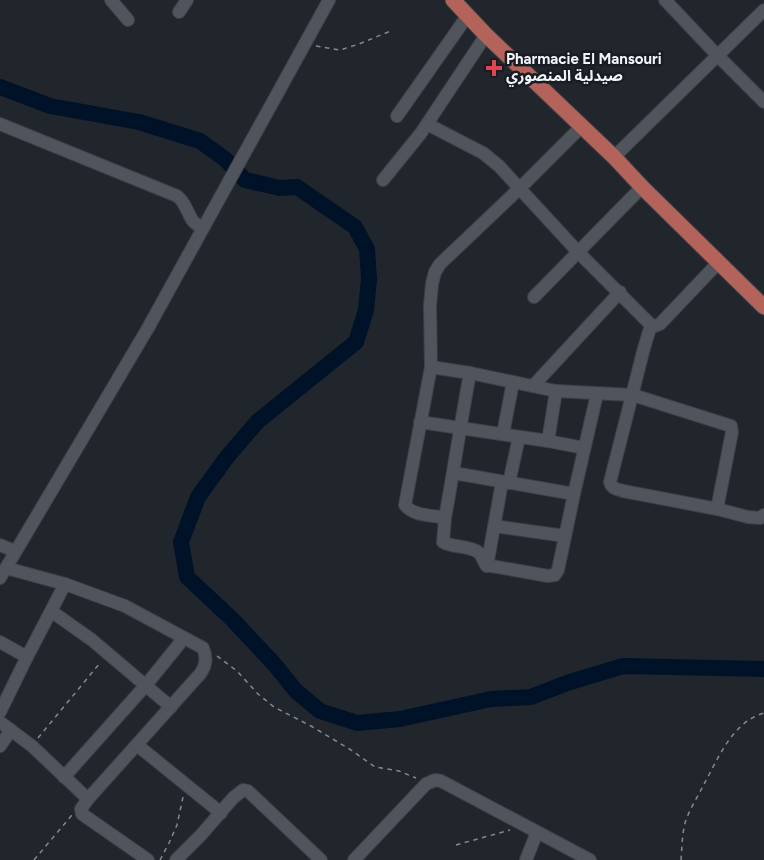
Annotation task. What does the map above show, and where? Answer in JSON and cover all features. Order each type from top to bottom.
[{"type":"main road","points":[[453,0],[764,307]]},
{"type":"street","points":[[111,0],[128,20]]},
{"type":"street","points":[[179,12],[187,0]]},
{"type":"street","points":[[148,860],[82,814],[82,807],[202,670],[206,658],[203,648],[124,606],[65,584],[3,573],[148,328],[329,0]]},
{"type":"street","points":[[665,0],[764,102]]},
{"type":"street","points":[[614,157],[764,10]]},
{"type":"street","points":[[397,116],[468,15]]},
{"type":"street","points":[[383,180],[427,124],[486,35]]},
{"type":"street","points":[[0,124],[177,196],[186,206],[192,221],[202,228]]},
{"type":"street","points":[[427,124],[483,153],[500,166],[579,253],[651,325],[660,324],[718,263]]},
{"type":"street","points":[[445,518],[412,512],[405,505],[431,367],[430,306],[435,272],[440,264],[582,126]]},
{"type":"street","points":[[534,297],[642,187]]},
{"type":"street","points":[[533,386],[620,292]]},
{"type":"street","points":[[651,325],[610,482],[611,486],[614,489],[755,518],[764,515]]},
{"type":"street","points":[[431,367],[470,372],[556,391],[633,395],[730,426],[732,432],[717,509]]},
{"type":"street","points":[[470,372],[459,427],[443,542],[455,547],[475,550],[480,554],[483,563],[488,566],[542,576],[555,575],[558,570],[597,394]]},
{"type":"street","points":[[502,434],[513,382]]},
{"type":"street","points":[[548,441],[556,391]]},
{"type":"street","points":[[420,422],[584,448]]},
{"type":"street","points":[[488,566],[494,526],[519,437]]},
{"type":"street","points":[[453,473],[574,494]]},
{"type":"street","points":[[494,526],[565,536]]},
{"type":"street","points":[[0,545],[15,551]]},
{"type":"street","points":[[0,712],[65,584]]},
{"type":"street","points":[[51,611],[92,640],[171,707]]},
{"type":"street","points":[[64,777],[146,685],[184,638]]},
{"type":"street","points":[[0,642],[27,657]]},
{"type":"street","points":[[0,722],[32,746],[88,800]]},
{"type":"street","points":[[0,746],[11,730]]},
{"type":"street","points":[[137,745],[221,813]]},
{"type":"street","points":[[354,860],[428,782],[435,780],[441,781],[590,860]]},
{"type":"street","points":[[176,860],[243,790],[248,791],[321,860]]},
{"type":"street","points":[[526,860],[537,832]]},
{"type":"path","points":[[303,45],[340,50],[393,30]]},
{"type":"path","points":[[203,648],[229,664],[274,708],[311,726],[375,767],[399,771],[428,782]]},
{"type":"path","points":[[32,746],[108,653]]},
{"type":"path","points":[[681,860],[685,823],[718,758],[733,735],[748,720],[764,713]]},
{"type":"path","points":[[160,860],[177,825],[186,785]]},
{"type":"path","points":[[34,860],[73,813]]},
{"type":"path","points":[[456,845],[525,826]]},
{"type":"waterway","points":[[0,87],[50,106],[139,122],[200,141],[225,159],[245,180],[280,188],[297,187],[355,227],[367,249],[369,279],[366,310],[356,342],[258,421],[227,457],[198,497],[181,542],[187,577],[233,620],[296,691],[320,711],[357,723],[400,719],[491,699],[531,697],[623,666],[764,669]]},
{"type":"place","name":"Pharmacie El Mansouri صيدلية المنصوري","points":[[494,68]]}]
